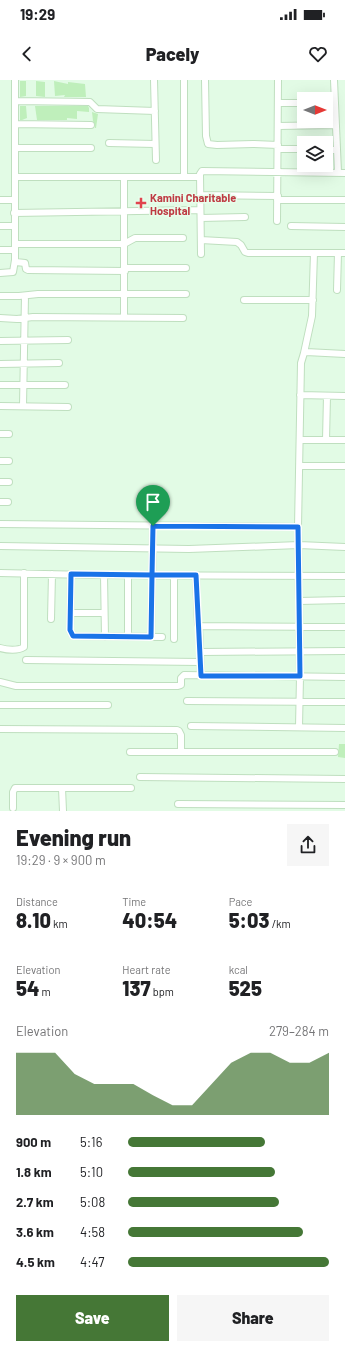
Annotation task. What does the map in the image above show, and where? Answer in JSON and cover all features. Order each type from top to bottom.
[{"type":"street","points":[[0,274],[13,272],[15,260],[15,80]]},
{"type":"street","points":[[154,80],[156,160]]},
{"type":"street","points":[[184,80],[184,177]]},
{"type":"street","points":[[205,80],[206,136],[208,144],[253,144],[297,149]]},
{"type":"street","points":[[277,221],[278,80]]},
{"type":"street","points":[[334,80],[338,172]]},
{"type":"street","points":[[15,101],[90,102],[93,103],[97,109],[155,111]]},
{"type":"street","points":[[278,103],[297,103]]},
{"type":"street","points":[[15,124],[91,125]]},
{"type":"street","points":[[278,126],[336,125]]},
{"type":"street","points":[[109,143],[155,144]]},
{"type":"street","points":[[15,148],[91,148]]},
{"type":"street","points":[[201,254],[200,174],[202,171],[345,173]]},
{"type":"street","points":[[15,177],[200,177]]},
{"type":"street","points":[[124,177],[124,317]]},
{"type":"street","points":[[200,195],[345,200]]},
{"type":"street","points":[[0,200],[14,200]]},
{"type":"street","points":[[14,213],[200,210]]},
{"type":"street","points":[[201,218],[245,218]]},
{"type":"street","points":[[0,226],[15,226]]},
{"type":"street","points":[[291,226],[345,227]]},
{"type":"street","points":[[0,250],[15,247],[124,244],[136,238],[183,238]]},
{"type":"street","points":[[201,240],[237,242],[241,245],[245,252],[248,253],[345,253]]},
{"type":"street","points":[[299,727],[300,626],[298,527],[300,466],[300,363],[310,327],[313,300],[314,253]]},
{"type":"street","points":[[337,290],[338,253]]},
{"type":"street","points":[[15,260],[16,262],[25,263],[26,269],[28,270],[124,270],[186,268]]},
{"type":"street","points":[[0,296],[25,296],[38,294],[186,294]]},
{"type":"street","points":[[23,406],[25,296]]},
{"type":"street","points":[[244,300],[313,300]]},
{"type":"street","points":[[0,318],[183,318]]},
{"type":"street","points":[[0,341],[68,340]]},
{"type":"street","points":[[304,353],[345,354]]},
{"type":"street","points":[[0,364],[59,363]]},
{"type":"street","points":[[0,385],[65,385]]},
{"type":"street","points":[[300,395],[345,396]]},
{"type":"street","points":[[326,440],[327,396]]},
{"type":"street","points":[[0,406],[68,407]]},
{"type":"street","points":[[0,434],[9,434]]},
{"type":"street","points":[[300,440],[345,440]]},
{"type":"street","points":[[0,461],[9,461]]},
{"type":"street","points":[[300,466],[345,466]]},
{"type":"street","points":[[0,482],[9,482]]},
{"type":"street","points":[[0,502],[8,502]]},
{"type":"street","points":[[0,524],[298,527]]},
{"type":"street","points":[[151,637],[153,526]]},
{"type":"street","points":[[0,546],[189,549],[299,545],[345,547]]},
{"type":"street","points":[[0,573],[345,576]]},
{"type":"street","points":[[0,648],[7,650],[21,649],[24,647],[24,573]]},
{"type":"street","points":[[50,619],[52,574]]},
{"type":"street","points":[[71,574],[71,633],[73,636],[162,637]]},
{"type":"street","points":[[104,575],[105,637]]},
{"type":"street","points":[[128,575],[128,637]]},
{"type":"street","points":[[174,575],[174,639]]},
{"type":"street","points":[[196,575],[201,676]]},
{"type":"street","points":[[299,601],[345,600]]},
{"type":"street","points":[[71,613],[104,613]]},
{"type":"street","points":[[199,626],[345,627]]},
{"type":"street","points":[[200,652],[345,651]]},
{"type":"street","points":[[26,660],[200,662]]},
{"type":"street","points":[[0,682],[16,686],[178,686],[181,685],[182,676],[345,677]]},
{"type":"street","points":[[187,701],[345,702]]},
{"type":"street","points":[[0,705],[108,705]]},
{"type":"street","points":[[191,726],[345,728]]},
{"type":"street","points":[[0,729],[177,730],[181,734],[181,752]]},
{"type":"street","points":[[130,752],[335,752]]},
{"type":"street","points":[[140,777],[345,779]]},
{"type":"street","points":[[13,808],[13,792],[15,788],[131,788]]},
{"type":"street","points":[[62,788],[63,811]]},
{"type":"street","points":[[178,804],[345,805]]},
{"type":"building","points":[[20,81],[26,81],[26,96],[20,97]]},
{"type":"building","points":[[36,81],[45,82],[45,97],[36,96]]},
{"type":"building","points":[[54,81],[68,84],[68,82],[85,84],[86,97],[64,97],[65,95],[55,96]]},
{"type":"building","points":[[20,106],[26,106],[27,118],[22,120],[20,120]]},
{"type":"building","points":[[35,106],[88,106],[89,112],[77,111],[77,119],[67,118],[67,120],[37,120]]},
{"type":"building","points":[[92,112],[98,114],[96,128],[93,121]]},
{"type":"building","points":[[339,744],[345,744],[345,758],[338,757]]},
{"type":"place","name":"Kamini Charitable Hospital","points":[[141,203]]},
{"type":"route","points":[[153,526],[152,575],[71,574],[70,630],[73,636],[151,637],[152,575],[196,575],[201,676],[300,676],[298,527],[153,526]]}]
